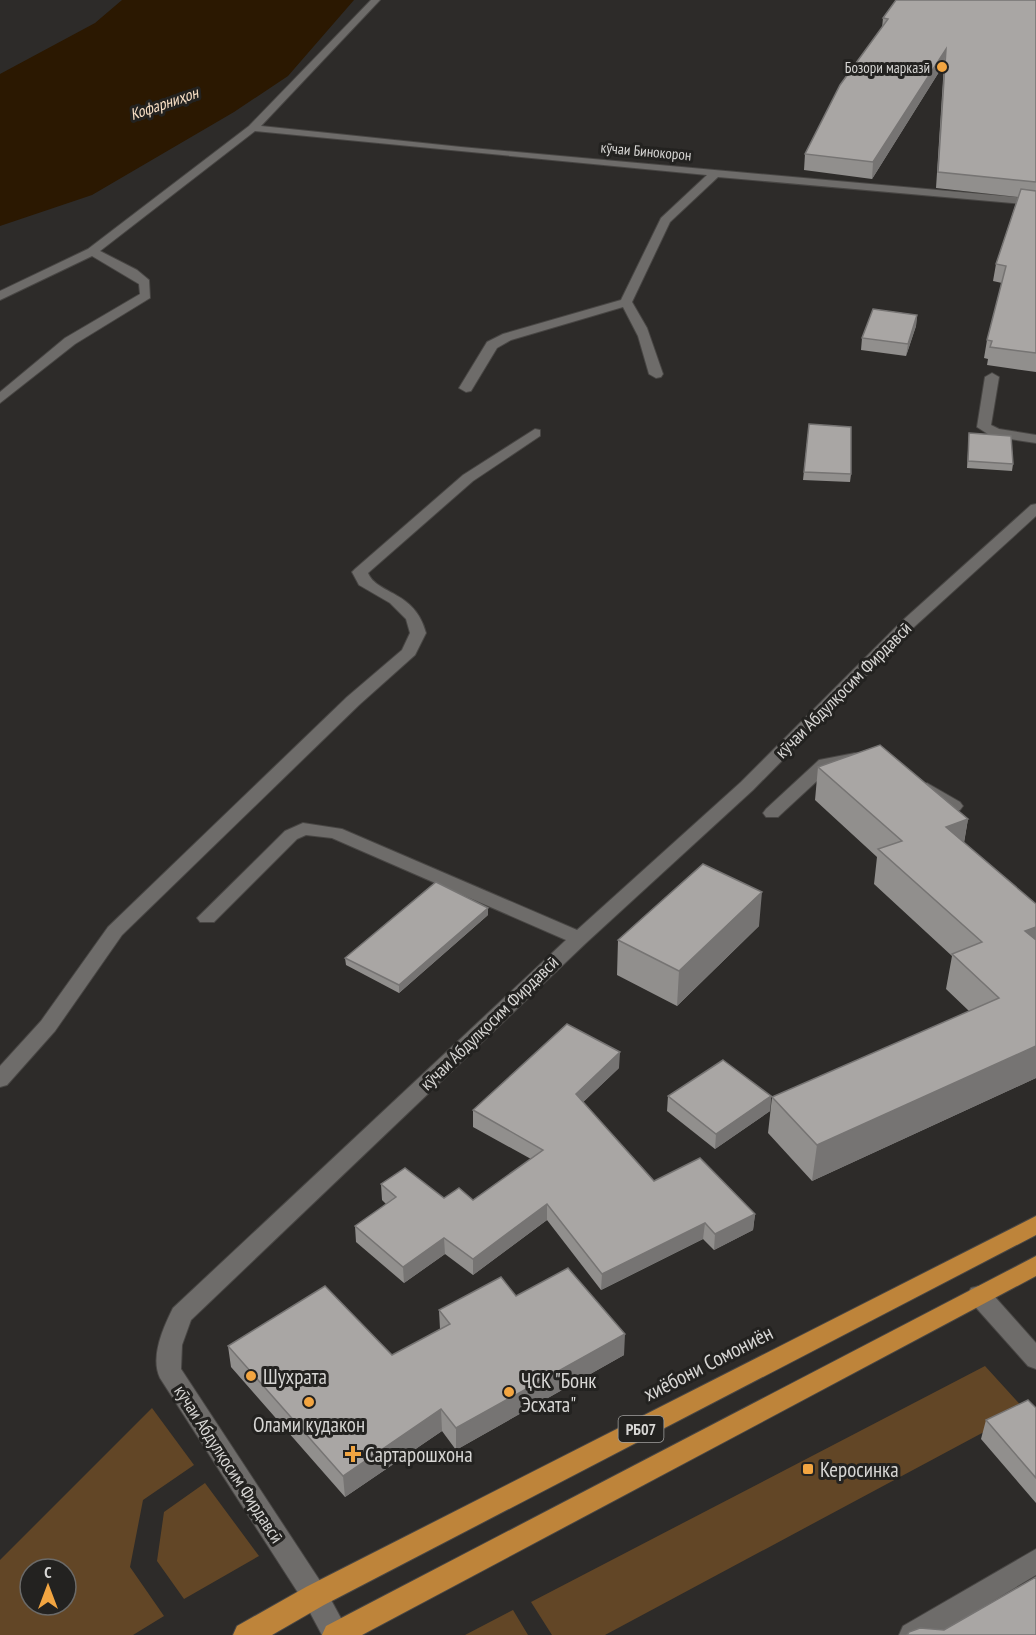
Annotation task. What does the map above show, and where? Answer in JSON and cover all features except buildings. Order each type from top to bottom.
[{"type":"highway","name":"хиёбони Сомониён","points":[[247,1635],[315,1596],[1036,1225]]},
{"type":"highway","name":"РБ07","points":[[336,1635],[1036,1265]]},
{"type":"street","points":[[0,296],[92,251],[253,128],[376,0]]},
{"type":"street","name":"кӯчаи Бинокорон","points":[[253,128],[461,150],[1036,202]]},
{"type":"street","points":[[466,388],[492,345],[507,337],[626,302],[665,220],[717,172]]},
{"type":"street","points":[[0,399],[70,341],[146,295],[145,283],[133,273],[92,251]]},
{"type":"street","points":[[626,302],[637,317],[646,337],[656,374]]},
{"type":"street","points":[[992,377],[984,426],[996,433],[1036,439]]},
{"type":"street","points":[[0,1080],[48,1026],[115,931],[353,701],[409,652],[418,633],[414,617],[396,600],[364,582],[360,572],[468,478],[535,433]]},
{"type":"street","name":"кӯчаи Абдулқосим Фирдавсӣ","points":[[336,1635],[315,1596],[169,1371],[170,1345],[181,1316],[579,938],[747,786],[908,624],[1036,508]]},
{"type":"street","points":[[772,813],[825,764],[840,760],[868,760]]},
{"type":"street","points":[[915,780],[954,806]]},
{"type":"street","points":[[207,918],[291,835],[303,829],[336,833],[579,938]]},
{"type":"street","points":[[979,1295],[1036,1359]]},
{"type":"street","points":[[913,1635],[1036,1561]]},
{"type":"shaded area","points":[[985,1366],[1025,1410],[605,1635],[552,1635],[531,1602]]},
{"type":"shaded area","points":[[152,1408],[194,1465],[143,1500],[130,1567],[164,1616],[133,1635],[0,1635],[0,1560]]},
{"type":"shaded area","points":[[205,1483],[259,1556],[184,1599],[157,1561],[164,1512]]},
{"type":"shaded area","points":[[513,1610],[528,1635],[465,1635]]},
{"type":"water","name":"Кофарниҳон","points":[[122,0],[354,0],[288,76],[234,112],[92,195],[0,226],[0,74],[95,23]]},
{"type":"place","name":"Бозори марказӣ","points":[[942,67]]},
{"type":"place","name":"Шухрата","points":[[251,1376]]},
{"type":"place","name":"ҶСК \"Бонк Эсхата\"","points":[[509,1392]]},
{"type":"place","name":"Олами кудакон","points":[[309,1402]]},
{"type":"place","name":"Сартарошхона","points":[[353,1454]]},
{"type":"place","name":"Керосинка","points":[[808,1469]]}]
